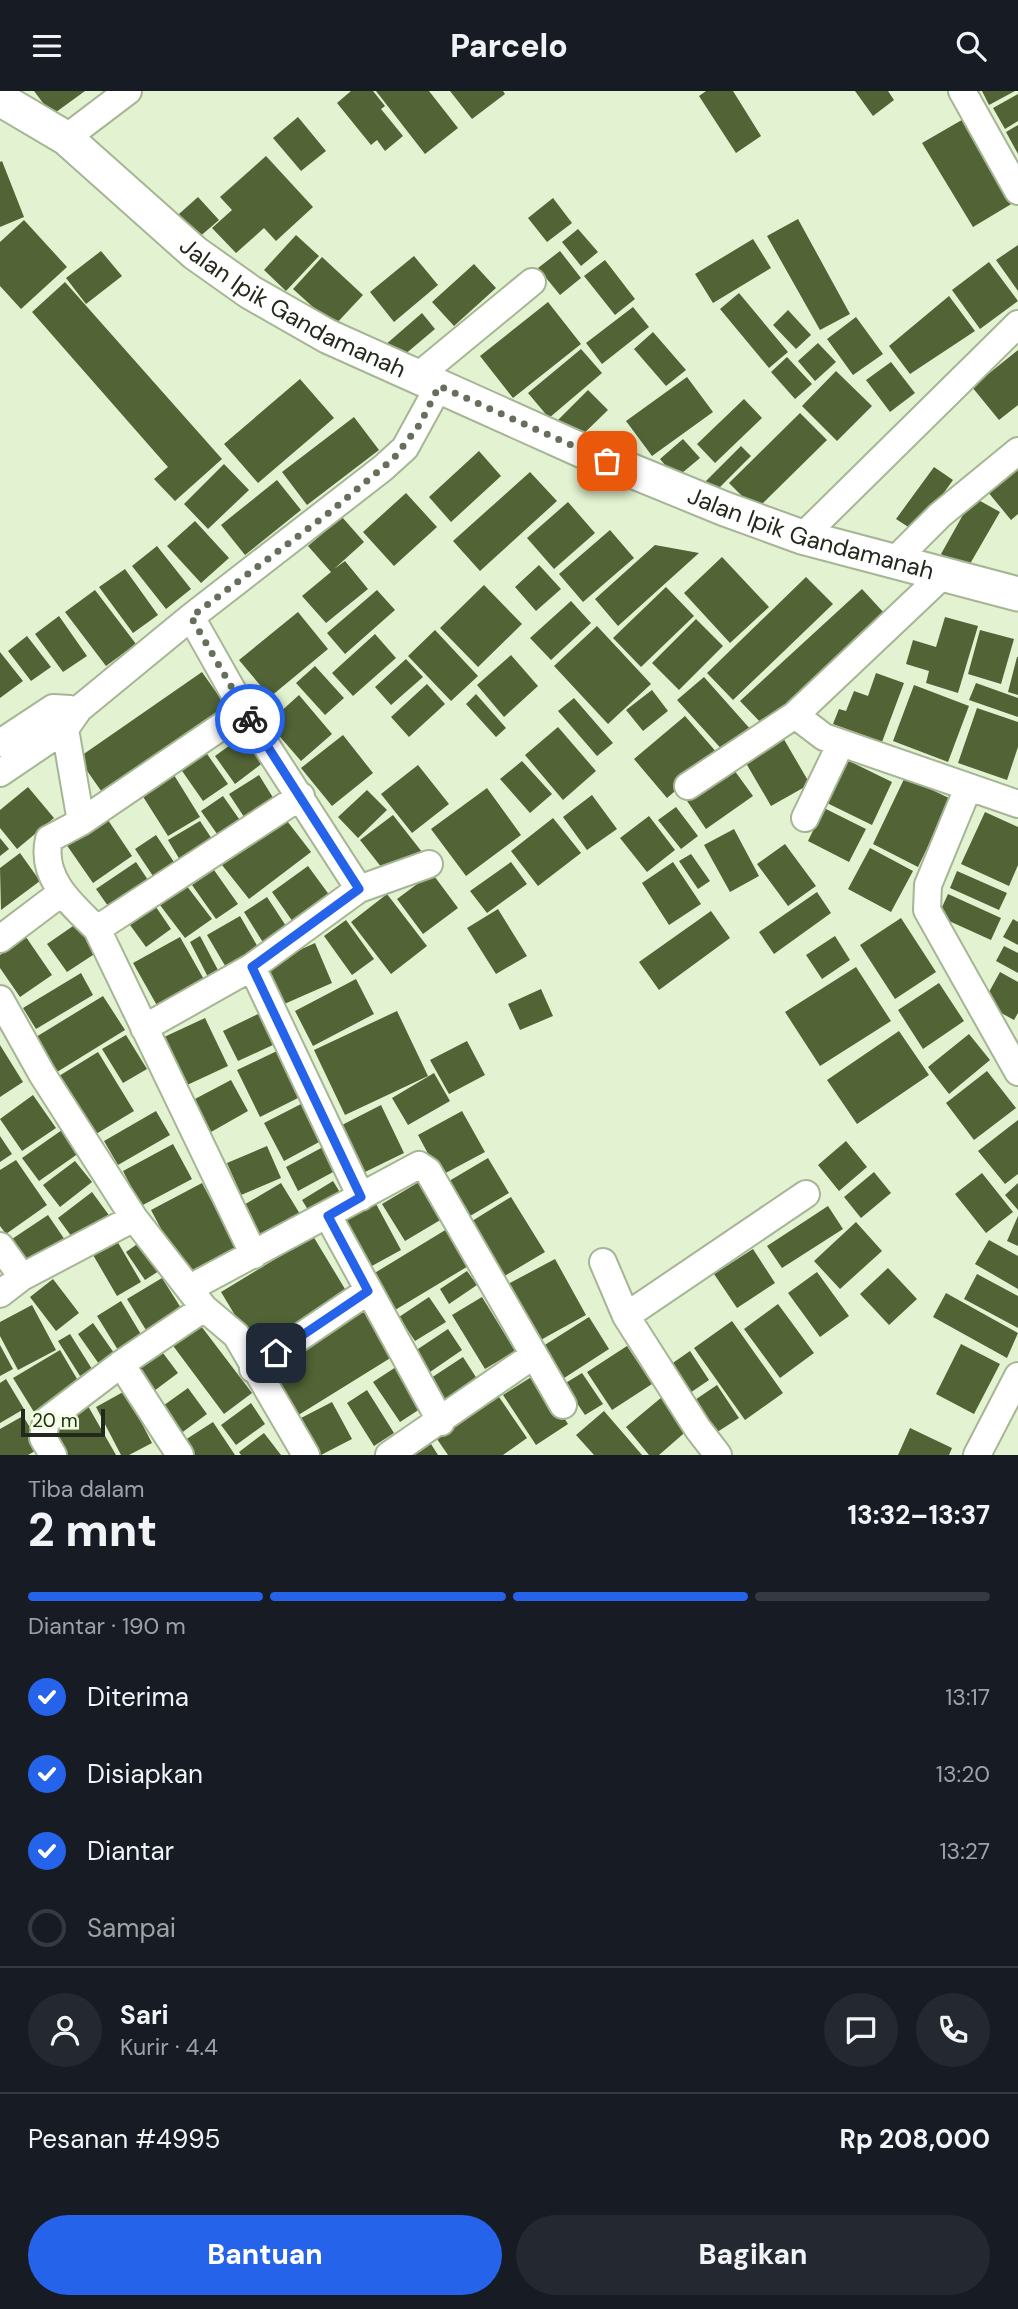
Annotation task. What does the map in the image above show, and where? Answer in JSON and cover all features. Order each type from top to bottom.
[{"type":"street","points":[[66,138],[128,91]]},
{"type":"street","points":[[962,91],[1018,191]]},
{"type":"street","name":"Jalan Ipik Gandamanah","points":[[0,99],[66,138],[195,253],[250,292],[327,336],[583,451],[802,537],[1018,594]]},
{"type":"street","points":[[0,773],[66,715],[330,512],[398,454],[420,424],[429,381],[532,282]]},
{"type":"street","points":[[802,537],[1018,324]]},
{"type":"street","points":[[894,561],[940,515],[1018,451]]},
{"type":"street","points":[[688,786],[795,715],[944,574]]},
{"type":"street","points":[[191,617],[244,711],[359,889]]},
{"type":"street","points":[[244,711],[81,822],[50,839],[47,860],[61,893],[97,929],[254,1255]]},
{"type":"street","points":[[0,743],[66,715]]},
{"type":"street","points":[[66,715],[81,822]]},
{"type":"street","points":[[795,715],[824,737],[1018,804]]},
{"type":"street","points":[[804,818],[841,743]]},
{"type":"street","points":[[968,788],[928,885],[927,909],[1014,1051]]},
{"type":"street","points":[[97,929],[301,796]]},
{"type":"street","points":[[144,1028],[252,967],[359,889],[429,864]]},
{"type":"street","points":[[0,939],[61,893]]},
{"type":"street","points":[[252,967],[361,1197]]},
{"type":"street","points":[[0,999],[42,1074],[134,1218],[197,1298],[236,1335],[253,1369],[306,1455]]},
{"type":"street","points":[[53,1455],[43,1438],[46,1421],[121,1364],[197,1298],[254,1255],[419,1165],[428,1171],[563,1405]]},
{"type":"street","points":[[625,1316],[806,1194]]},
{"type":"street","points":[[328,1216],[441,1422]]},
{"type":"street","points":[[0,1294],[22,1277],[134,1218]]},
{"type":"street","points":[[0,1246],[22,1277]]},
{"type":"street","points":[[603,1262],[625,1316],[698,1429],[718,1455]]},
{"type":"street","points":[[253,1369],[368,1291]]},
{"type":"street","points":[[389,1455],[441,1422],[534,1355]]},
{"type":"street","points":[[121,1364],[180,1455]]},
{"type":"street","points":[[977,1455],[1018,1376]]},
{"type":"building","points":[[34,91],[85,91],[52,115]]},
{"type":"building","points":[[351,91],[373,91],[385,106],[381,109],[403,136],[385,151],[377,140],[371,145],[337,103]]},
{"type":"building","points":[[376,91],[429,91],[458,128],[425,154]]},
{"type":"building","points":[[450,91],[503,91],[505,94],[472,119]]},
{"type":"building","points":[[706,91],[733,91],[761,136],[736,153],[699,96]]},
{"type":"building","points":[[855,91],[888,91],[894,100],[873,116]]},
{"type":"building","points":[[982,91],[1015,91],[989,105]]},
{"type":"building","points":[[1018,94],[1018,121],[1005,129],[993,108]]},
{"type":"building","points":[[298,117],[326,151],[301,171],[273,138]]},
{"type":"building","points":[[967,117],[1018,200],[973,227],[922,143]]},
{"type":"building","points":[[1018,125],[1018,154],[1006,132]]},
{"type":"building","points":[[266,156],[313,207],[276,241],[264,228],[236,253],[212,228],[232,210],[220,197]]},
{"type":"building","points":[[2,161],[24,217],[0,227],[0,162]]},
{"type":"building","points":[[198,197],[219,220],[190,245],[170,222]]},
{"type":"building","points":[[553,198],[572,223],[547,242],[528,218]]},
{"type":"building","points":[[798,219],[850,314],[820,330],[767,236]]},
{"type":"building","points":[[24,220],[67,267],[21,309],[0,286],[0,242]]},
{"type":"building","points":[[578,229],[598,252],[581,266],[562,242]]},
{"type":"building","points":[[296,235],[319,256],[286,291],[264,270]]},
{"type":"building","points":[[753,239],[771,268],[713,303],[695,274]]},
{"type":"building","points":[[1018,245],[1018,291],[996,260]]},
{"type":"building","points":[[101,251],[122,276],[86,304],[66,278]]},
{"type":"building","points":[[560,251],[581,278],[560,295],[538,268]]},
{"type":"building","points":[[414,256],[438,285],[394,322],[370,292]]},
{"type":"building","points":[[322,257],[363,295],[334,326],[293,289]]},
{"type":"building","points":[[605,260],[635,299],[615,315],[584,276]]},
{"type":"building","points":[[989,262],[1018,301],[980,329],[952,290]]},
{"type":"building","points":[[474,264],[496,288],[454,326],[432,302]]},
{"type":"building","points":[[65,282],[222,459],[175,501],[154,479],[168,467],[32,312]]},
{"type":"building","points":[[739,293],[788,352],[769,368],[720,309]]},
{"type":"building","points":[[949,296],[975,331],[910,374],[889,346]]},
{"type":"building","points":[[548,302],[581,344],[513,398],[480,356]]},
{"type":"building","points":[[633,307],[649,327],[602,364],[586,343]]},
{"type":"building","points":[[788,310],[811,335],[796,349],[773,325]]},
{"type":"building","points":[[422,313],[435,329],[397,361],[384,346]]},
{"type":"building","points":[[856,317],[883,354],[853,375],[827,339]]},
{"type":"building","points":[[653,332],[686,370],[666,386],[634,349]]},
{"type":"building","points":[[818,343],[836,362],[815,381],[798,361]]},
{"type":"building","points":[[581,349],[602,373],[549,418],[528,393]]},
{"type":"building","points":[[1018,350],[1018,405],[999,420],[972,387]]},
{"type":"building","points":[[787,357],[812,384],[795,399],[771,372]]},
{"type":"building","points":[[891,362],[915,393],[890,412],[866,380]]},
{"type":"building","points":[[836,371],[872,406],[837,441],[802,406]]},
{"type":"building","points":[[687,377],[713,412],[652,456],[626,421]]},
{"type":"building","points":[[300,379],[334,418],[258,483],[224,444]]},
{"type":"building","points":[[588,390],[608,410],[575,442],[556,422]]},
{"type":"building","points":[[744,399],[762,418],[715,463],[697,444]]},
{"type":"building","points":[[800,413],[827,440],[756,510],[729,483]]},
{"type":"building","points":[[354,417],[379,450],[307,505],[282,472]]},
{"type":"building","points":[[683,439],[700,458],[676,478],[660,459]]},
{"type":"building","points":[[741,446],[751,456],[715,492],[705,482]]},
{"type":"building","points":[[479,451],[501,476],[451,522],[429,497]]},
{"type":"building","points":[[1018,457],[1018,514],[1011,520],[983,486]]},
{"type":"building","points":[[224,464],[249,490],[208,529],[184,504]]},
{"type":"building","points":[[934,467],[953,480],[916,532],[896,519]]},
{"type":"building","points":[[530,472],[557,501],[480,571],[453,541]]},
{"type":"building","points":[[277,480],[301,510],[245,555],[221,525]]},
{"type":"building","points":[[406,493],[437,527],[394,566],[363,532]]},
{"type":"building","points":[[973,497],[1000,512],[967,569],[941,554]]},
{"type":"building","points":[[568,502],[595,533],[554,569],[527,538]]},
{"type":"building","points":[[342,517],[364,542],[334,569],[345,561],[368,589],[326,623],[302,596],[331,572],[308,546]]},
{"type":"building","points":[[195,521],[229,558],[201,583],[167,546]]},
{"type":"building","points":[[610,530],[634,558],[583,602],[559,574]]},
{"type":"building","points":[[655,545],[699,553],[618,626],[595,599]]},
{"type":"building","points":[[157,546],[191,589],[166,609],[132,566]]},
{"type":"building","points":[[722,557],[769,607],[730,643],[684,593]]},
{"type":"building","points":[[539,565],[561,589],[536,611],[515,587]]},
{"type":"building","points":[[125,569],[158,615],[133,633],[99,587]]},
{"type":"building","points":[[806,577],[833,604],[733,700],[707,673]]},
{"type":"building","points":[[484,585],[522,624],[478,667],[440,628]]},
{"type":"building","points":[[666,587],[694,616],[641,667],[613,638]]},
{"type":"building","points":[[862,589],[885,614],[764,726],[740,701]]},
{"type":"building","points":[[95,590],[136,644],[106,666],[65,612]]},
{"type":"building","points":[[377,590],[395,610],[345,654],[327,633]]},
{"type":"building","points":[[571,601],[591,623],[551,660],[530,638]]},
{"type":"building","points":[[298,612],[328,649],[270,697],[239,660]]},
{"type":"building","points":[[59,616],[87,656],[63,672],[35,634]]},
{"type":"building","points":[[945,617],[978,626],[958,693],[926,683],[929,671],[906,664],[913,640],[936,647]]},
{"type":"building","points":[[696,619],[723,646],[679,690],[652,663]]},
{"type":"building","points":[[597,626],[651,684],[608,724],[554,666]]},
{"type":"building","points":[[435,630],[478,676],[451,701],[408,656]]},
{"type":"building","points":[[980,630],[1014,639],[1001,684],[968,674]]},
{"type":"building","points":[[375,634],[396,658],[353,696],[332,673]]},
{"type":"building","points":[[27,636],[51,667],[31,681],[8,651]]},
{"type":"building","points":[[0,652],[23,681],[0,698]]},
{"type":"building","points":[[511,655],[538,686],[504,717],[477,685]]},
{"type":"building","points":[[1018,657],[1018,695],[1008,692]]},
{"type":"building","points":[[406,659],[423,677],[391,705],[375,687]]},
{"type":"building","points":[[315,666],[344,698],[325,715],[296,683]]},
{"type":"building","points":[[202,672],[228,709],[104,795],[78,758]]},
{"type":"building","points":[[876,673],[904,683],[882,742],[833,724],[839,709],[846,711],[854,691],[868,696]]},
{"type":"building","points":[[704,677],[752,731],[726,754],[677,700]]},
{"type":"building","points":[[976,683],[1018,698],[1018,717],[969,700]]},
{"type":"building","points":[[427,684],[445,704],[409,737],[391,717]]},
{"type":"building","points":[[914,685],[969,706],[948,762],[893,741]]},
{"type":"building","points":[[652,690],[668,711],[643,731],[626,710]]},
{"type":"building","points":[[476,694],[506,728],[496,737],[466,704]]},
{"type":"building","points":[[299,695],[332,734],[301,761],[268,723]]},
{"type":"building","points":[[574,698],[613,743],[597,756],[558,711]]},
{"type":"building","points":[[977,708],[1018,722],[1018,747],[1007,780],[958,763]]},
{"type":"building","points":[[685,716],[718,754],[667,798],[634,759]]},
{"type":"building","points":[[558,727],[596,771],[563,800],[525,755]]},
{"type":"building","points":[[244,735],[264,762],[235,784],[215,756]]},
{"type":"building","points":[[343,735],[373,773],[332,806],[301,768]]},
{"type":"building","points":[[782,736],[810,784],[771,806],[743,758]]},
{"type":"building","points":[[205,751],[228,784],[203,801],[180,768]]},
{"type":"building","points":[[847,760],[892,782],[872,825],[827,803]]},
{"type":"building","points":[[522,761],[552,794],[530,813],[500,779]]},
{"type":"building","points":[[729,763],[753,796],[706,829],[683,795]]},
{"type":"building","points":[[418,765],[449,804],[412,833],[381,794]]},
{"type":"building","points":[[174,775],[200,817],[168,836],[142,795]]},
{"type":"building","points":[[259,775],[277,804],[248,823],[229,794]]},
{"type":"building","points":[[905,777],[951,799],[918,867],[873,844]]},
{"type":"building","points":[[28,787],[54,818],[17,849],[0,828],[0,810]]},
{"type":"building","points":[[487,788],[521,835],[466,876],[431,829]]},
{"type":"building","points":[[367,790],[387,810],[358,838],[338,817]]},
{"type":"building","points":[[592,795],[617,829],[587,850],[563,817]]},
{"type":"building","points":[[223,796],[244,826],[222,841],[201,811]]},
{"type":"building","points":[[676,807],[698,836],[681,849],[658,820]]},
{"type":"building","points":[[824,808],[866,829],[849,862],[808,841]]},
{"type":"building","points":[[985,812],[1018,827],[1018,865],[1009,886],[961,864]]},
{"type":"building","points":[[393,815],[422,852],[389,877],[360,840]]},
{"type":"building","points":[[649,816],[675,850],[647,872],[620,838]]},
{"type":"building","points":[[106,817],[132,856],[93,883],[66,844]]},
{"type":"building","points":[[284,817],[311,852],[249,899],[222,865]]},
{"type":"building","points":[[553,818],[581,853],[538,886],[511,851]]},
{"type":"building","points":[[200,821],[216,845],[183,865],[168,840]]},
{"type":"building","points":[[734,829],[759,876],[730,892],[704,845]]},
{"type":"building","points":[[156,835],[178,868],[157,882],[135,849]]},
{"type":"building","points":[[0,838],[9,849],[0,856]]},
{"type":"building","points":[[785,844],[816,886],[788,906],[757,864]]},
{"type":"building","points":[[870,848],[913,871],[891,912],[848,889]]},
{"type":"building","points":[[20,853],[40,881],[1,910],[0,868]]},
{"type":"building","points":[[691,854],[710,881],[698,889],[679,861]]},
{"type":"building","points":[[136,862],[152,886],[113,913],[96,889]]},
{"type":"building","points":[[511,862],[527,884],[487,913],[470,891]]},
{"type":"building","points":[[673,862],[701,904],[669,925],[642,883]]},
{"type":"building","points":[[308,866],[330,896],[293,922],[272,892]]},
{"type":"building","points":[[214,870],[238,904],[216,919],[192,885]]},
{"type":"building","points":[[957,871],[1007,893],[999,910],[950,888]]},
{"type":"building","points":[[432,873],[458,908],[423,934],[397,899]]},
{"type":"building","points":[[186,885],[212,919],[185,938],[160,905]]},
{"type":"building","points":[[817,892],[831,913],[774,954],[759,932]]},
{"type":"building","points":[[387,894],[427,946],[391,974],[351,922]]},
{"type":"building","points":[[948,894],[1001,918],[991,940],[938,916]]},
{"type":"building","points":[[267,897],[288,929],[264,944],[244,912]]},
{"type":"building","points":[[156,907],[171,929],[146,947],[130,925]]},
{"type":"building","points":[[498,909],[527,956],[496,974],[467,928]]},
{"type":"building","points":[[711,911],[730,938],[659,990],[639,962]]},
{"type":"building","points":[[240,916],[259,949],[227,969],[207,935]]},
{"type":"building","points":[[901,918],[936,972],[895,999],[860,945]]},
{"type":"building","points":[[1013,919],[1018,922],[1018,945],[1003,937]]},
{"type":"building","points":[[346,920],[374,959],[352,975],[324,936]]},
{"type":"building","points":[[76,924],[96,953],[67,972],[47,944]]},
{"type":"building","points":[[200,936],[219,972],[208,977],[190,942]]},
{"type":"building","points":[[835,936],[850,960],[822,979],[806,955]]},
{"type":"building","points":[[26,937],[52,975],[20,997],[0,968],[0,955]]},
{"type":"building","points":[[180,937],[206,983],[159,1009],[133,963]]},
{"type":"building","points":[[315,943],[332,983],[282,1005],[264,966]]},
{"type":"building","points":[[1004,946],[1018,953],[1018,973],[996,961]]},
{"type":"building","points":[[856,967],[891,1021],[820,1066],[785,1012]]},
{"type":"building","points":[[1000,972],[1018,982],[1018,1013],[1014,1020],[983,1003]]},
{"type":"building","points":[[81,973],[93,995],[36,1029],[23,1008]]},
{"type":"building","points":[[356,979],[374,1014],[313,1046],[295,1011]]},
{"type":"building","points":[[939,983],[964,1021],[923,1049],[898,1010]]},
{"type":"building","points":[[541,989],[553,1016],[520,1030],[508,1004]]},
{"type":"building","points":[[103,996],[125,1030],[57,1072],[36,1037]]},
{"type":"building","points":[[397,1011],[428,1076],[345,1115],[314,1050]]},
{"type":"building","points":[[260,1013],[275,1044],[238,1061],[223,1031]]},
{"type":"building","points":[[205,1018],[228,1066],[185,1086],[162,1038]]},
{"type":"building","points":[[899,1031],[929,1075],[857,1124],[827,1080]]},
{"type":"building","points":[[969,1034],[990,1060],[949,1094],[928,1067]]},
{"type":"building","points":[[126,1035],[147,1069],[123,1083],[102,1049]]},
{"type":"building","points":[[467,1041],[485,1075],[449,1094],[430,1060]]},
{"type":"building","points":[[0,1045],[23,1082],[0,1097]]},
{"type":"building","points":[[279,1050],[302,1096],[260,1117],[237,1070]]},
{"type":"building","points":[[98,1052],[134,1111],[96,1134],[59,1076]]},
{"type":"building","points":[[987,1071],[1016,1108],[974,1140],[946,1103]]},
{"type":"building","points":[[434,1073],[450,1101],[408,1125],[392,1098]]},
{"type":"building","points":[[231,1080],[248,1111],[211,1132],[193,1100]]},
{"type":"building","points":[[33,1095],[56,1128],[22,1151],[0,1119]]},
{"type":"building","points":[[301,1104],[321,1141],[284,1161],[264,1123]]},
{"type":"building","points":[[381,1105],[404,1153],[365,1172],[342,1125]]},
{"type":"building","points":[[156,1111],[170,1135],[118,1165],[104,1141]]},
{"type":"building","points":[[462,1111],[485,1152],[440,1176],[418,1135]]},
{"type":"building","points":[[1018,1120],[1018,1174],[1005,1184],[978,1151]]},
{"type":"building","points":[[62,1130],[79,1153],[39,1181],[22,1158]]},
{"type":"building","points":[[0,1136],[12,1154],[0,1162]]},
{"type":"building","points":[[846,1141],[867,1167],[839,1191],[818,1165]]},
{"type":"building","points":[[173,1144],[192,1179],[141,1206],[123,1171]]},
{"type":"building","points":[[267,1146],[281,1178],[241,1195],[227,1163]]},
{"type":"building","points":[[323,1147],[335,1171],[298,1191],[286,1167]]},
{"type":"building","points":[[488,1158],[509,1193],[465,1219],[444,1184]]},
{"type":"building","points":[[16,1160],[47,1205],[6,1234],[0,1226],[0,1170]]},
{"type":"building","points":[[75,1161],[92,1182],[60,1207],[43,1185]]},
{"type":"building","points":[[874,1172],[891,1193],[861,1218],[844,1197]]},
{"type":"building","points":[[982,1173],[1013,1212],[986,1233],[955,1194]]},
{"type":"building","points":[[333,1181],[344,1199],[313,1218],[302,1200]]},
{"type":"building","points":[[419,1182],[442,1219],[405,1241],[382,1204]]},
{"type":"building","points":[[202,1183],[236,1247],[185,1274],[151,1210]]},
{"type":"building","points":[[281,1183],[300,1214],[261,1237],[242,1206]]},
{"type":"building","points":[[1018,1183],[1018,1210],[1005,1195]]},
{"type":"building","points":[[92,1192],[111,1218],[77,1244],[58,1218]]},
{"type":"building","points":[[511,1197],[545,1252],[498,1280],[464,1226]]},
{"type":"building","points":[[375,1202],[401,1250],[370,1267],[344,1219]]},
{"type":"building","points":[[828,1206],[843,1229],[782,1268],[767,1246]]},
{"type":"building","points":[[48,1215],[65,1240],[27,1266],[9,1241]]},
{"type":"building","points":[[1018,1216],[1018,1246],[1007,1241]]},
{"type":"building","points":[[856,1222],[882,1251],[840,1289],[814,1261]]},
{"type":"building","points":[[447,1229],[470,1265],[395,1310],[373,1274]]},
{"type":"building","points":[[113,1234],[141,1282],[117,1296],[89,1248]]},
{"type":"building","points":[[313,1236],[348,1294],[256,1350],[221,1292]]},
{"type":"building","points":[[143,1240],[162,1269],[145,1280],[126,1252]]},
{"type":"building","points":[[989,1240],[1018,1256],[1018,1289],[975,1264]]},
{"type":"building","points":[[753,1249],[775,1283],[737,1308],[714,1274]]},
{"type":"building","points":[[555,1259],[586,1315],[537,1342],[506,1285]]},
{"type":"building","points":[[888,1268],[917,1299],[889,1325],[860,1294]]},
{"type":"building","points":[[467,1271],[477,1285],[449,1304],[440,1289]]},
{"type":"building","points":[[817,1272],[849,1316],[820,1337],[788,1293]]},
{"type":"building","points":[[977,1274],[1018,1296],[1018,1328],[964,1299]]},
{"type":"building","points":[[162,1278],[181,1308],[146,1330],[127,1299]]},
{"type":"building","points":[[53,1279],[79,1313],[56,1331],[30,1297]]},
{"type":"building","points":[[946,1293],[1018,1333],[1007,1358],[933,1317]]},
{"type":"building","points":[[429,1297],[446,1322],[415,1341],[399,1317]]},
{"type":"building","points":[[482,1297],[515,1351],[485,1369],[452,1315]]},
{"type":"building","points":[[121,1301],[142,1336],[118,1350],[97,1316]]},
{"type":"building","points":[[778,1304],[814,1353],[780,1378],[744,1329]]},
{"type":"building","points":[[32,1305],[56,1350],[18,1370],[0,1336],[0,1322]]},
{"type":"building","points":[[363,1310],[392,1357],[292,1419],[262,1373]]},
{"type":"building","points":[[589,1317],[609,1349],[561,1380],[540,1348]]},
{"type":"building","points":[[732,1321],[783,1393],[745,1420],[694,1348]]},
{"type":"building","points":[[198,1322],[252,1393],[224,1414],[171,1343]]},
{"type":"building","points":[[93,1323],[114,1353],[99,1364],[78,1334]]},
{"type":"building","points":[[448,1329],[462,1350],[430,1372],[415,1351]]},
{"type":"building","points":[[70,1334],[92,1369],[80,1376],[58,1341]]},
{"type":"building","points":[[961,1344],[1000,1364],[974,1414],[936,1394]]},
{"type":"building","points":[[0,1345],[13,1369],[0,1376]]},
{"type":"building","points":[[627,1346],[652,1384],[612,1410],[587,1372]]},
{"type":"building","points":[[160,1349],[178,1373],[154,1391],[135,1366]]},
{"type":"building","points":[[60,1350],[80,1384],[34,1412],[13,1378]]},
{"type":"building","points":[[690,1351],[709,1380],[687,1395],[667,1367]]},
{"type":"building","points":[[463,1357],[481,1385],[448,1406],[431,1378]]},
{"type":"building","points":[[396,1367],[423,1407],[400,1422],[373,1382]]},
{"type":"building","points":[[582,1373],[603,1404],[585,1415],[564,1384]]},
{"type":"building","points":[[536,1374],[568,1424],[536,1445],[503,1395]]},
{"type":"building","points":[[6,1379],[24,1409],[0,1423],[0,1383]]},
{"type":"building","points":[[717,1385],[739,1418],[711,1436],[689,1404]]},
{"type":"building","points":[[188,1388],[207,1414],[180,1434],[160,1408]]},
{"type":"building","points":[[367,1390],[394,1433],[374,1446],[347,1403]]},
{"type":"building","points":[[125,1391],[152,1443],[129,1455],[121,1455],[96,1407]]},
{"type":"building","points":[[499,1397],[527,1438],[503,1455],[448,1455],[437,1439]]},
{"type":"building","points":[[662,1397],[690,1428],[659,1455],[649,1455],[626,1427]]},
{"type":"building","points":[[332,1402],[352,1439],[321,1455],[301,1418]]},
{"type":"building","points":[[251,1403],[265,1424],[236,1445],[221,1425]]},
{"type":"building","points":[[88,1406],[116,1455],[60,1455],[45,1430]]},
{"type":"building","points":[[604,1411],[642,1455],[594,1455],[576,1435]]},
{"type":"building","points":[[23,1416],[42,1447],[28,1455],[0,1455],[0,1429]]},
{"type":"building","points":[[213,1422],[235,1455],[191,1455],[182,1442]]},
{"type":"building","points":[[910,1428],[952,1448],[949,1455],[898,1455]]},
{"type":"building","points":[[264,1433],[281,1455],[241,1455],[239,1452]]},
{"type":"building","points":[[431,1444],[438,1455],[415,1455]]},
{"type":"way so far","points":[[250,719],[191,617],[330,512],[405,448],[439,386],[607,461]]},
{"type":"route","points":[[250,719],[359,889],[252,967],[361,1197],[328,1216],[368,1291],[276,1353]]}]
